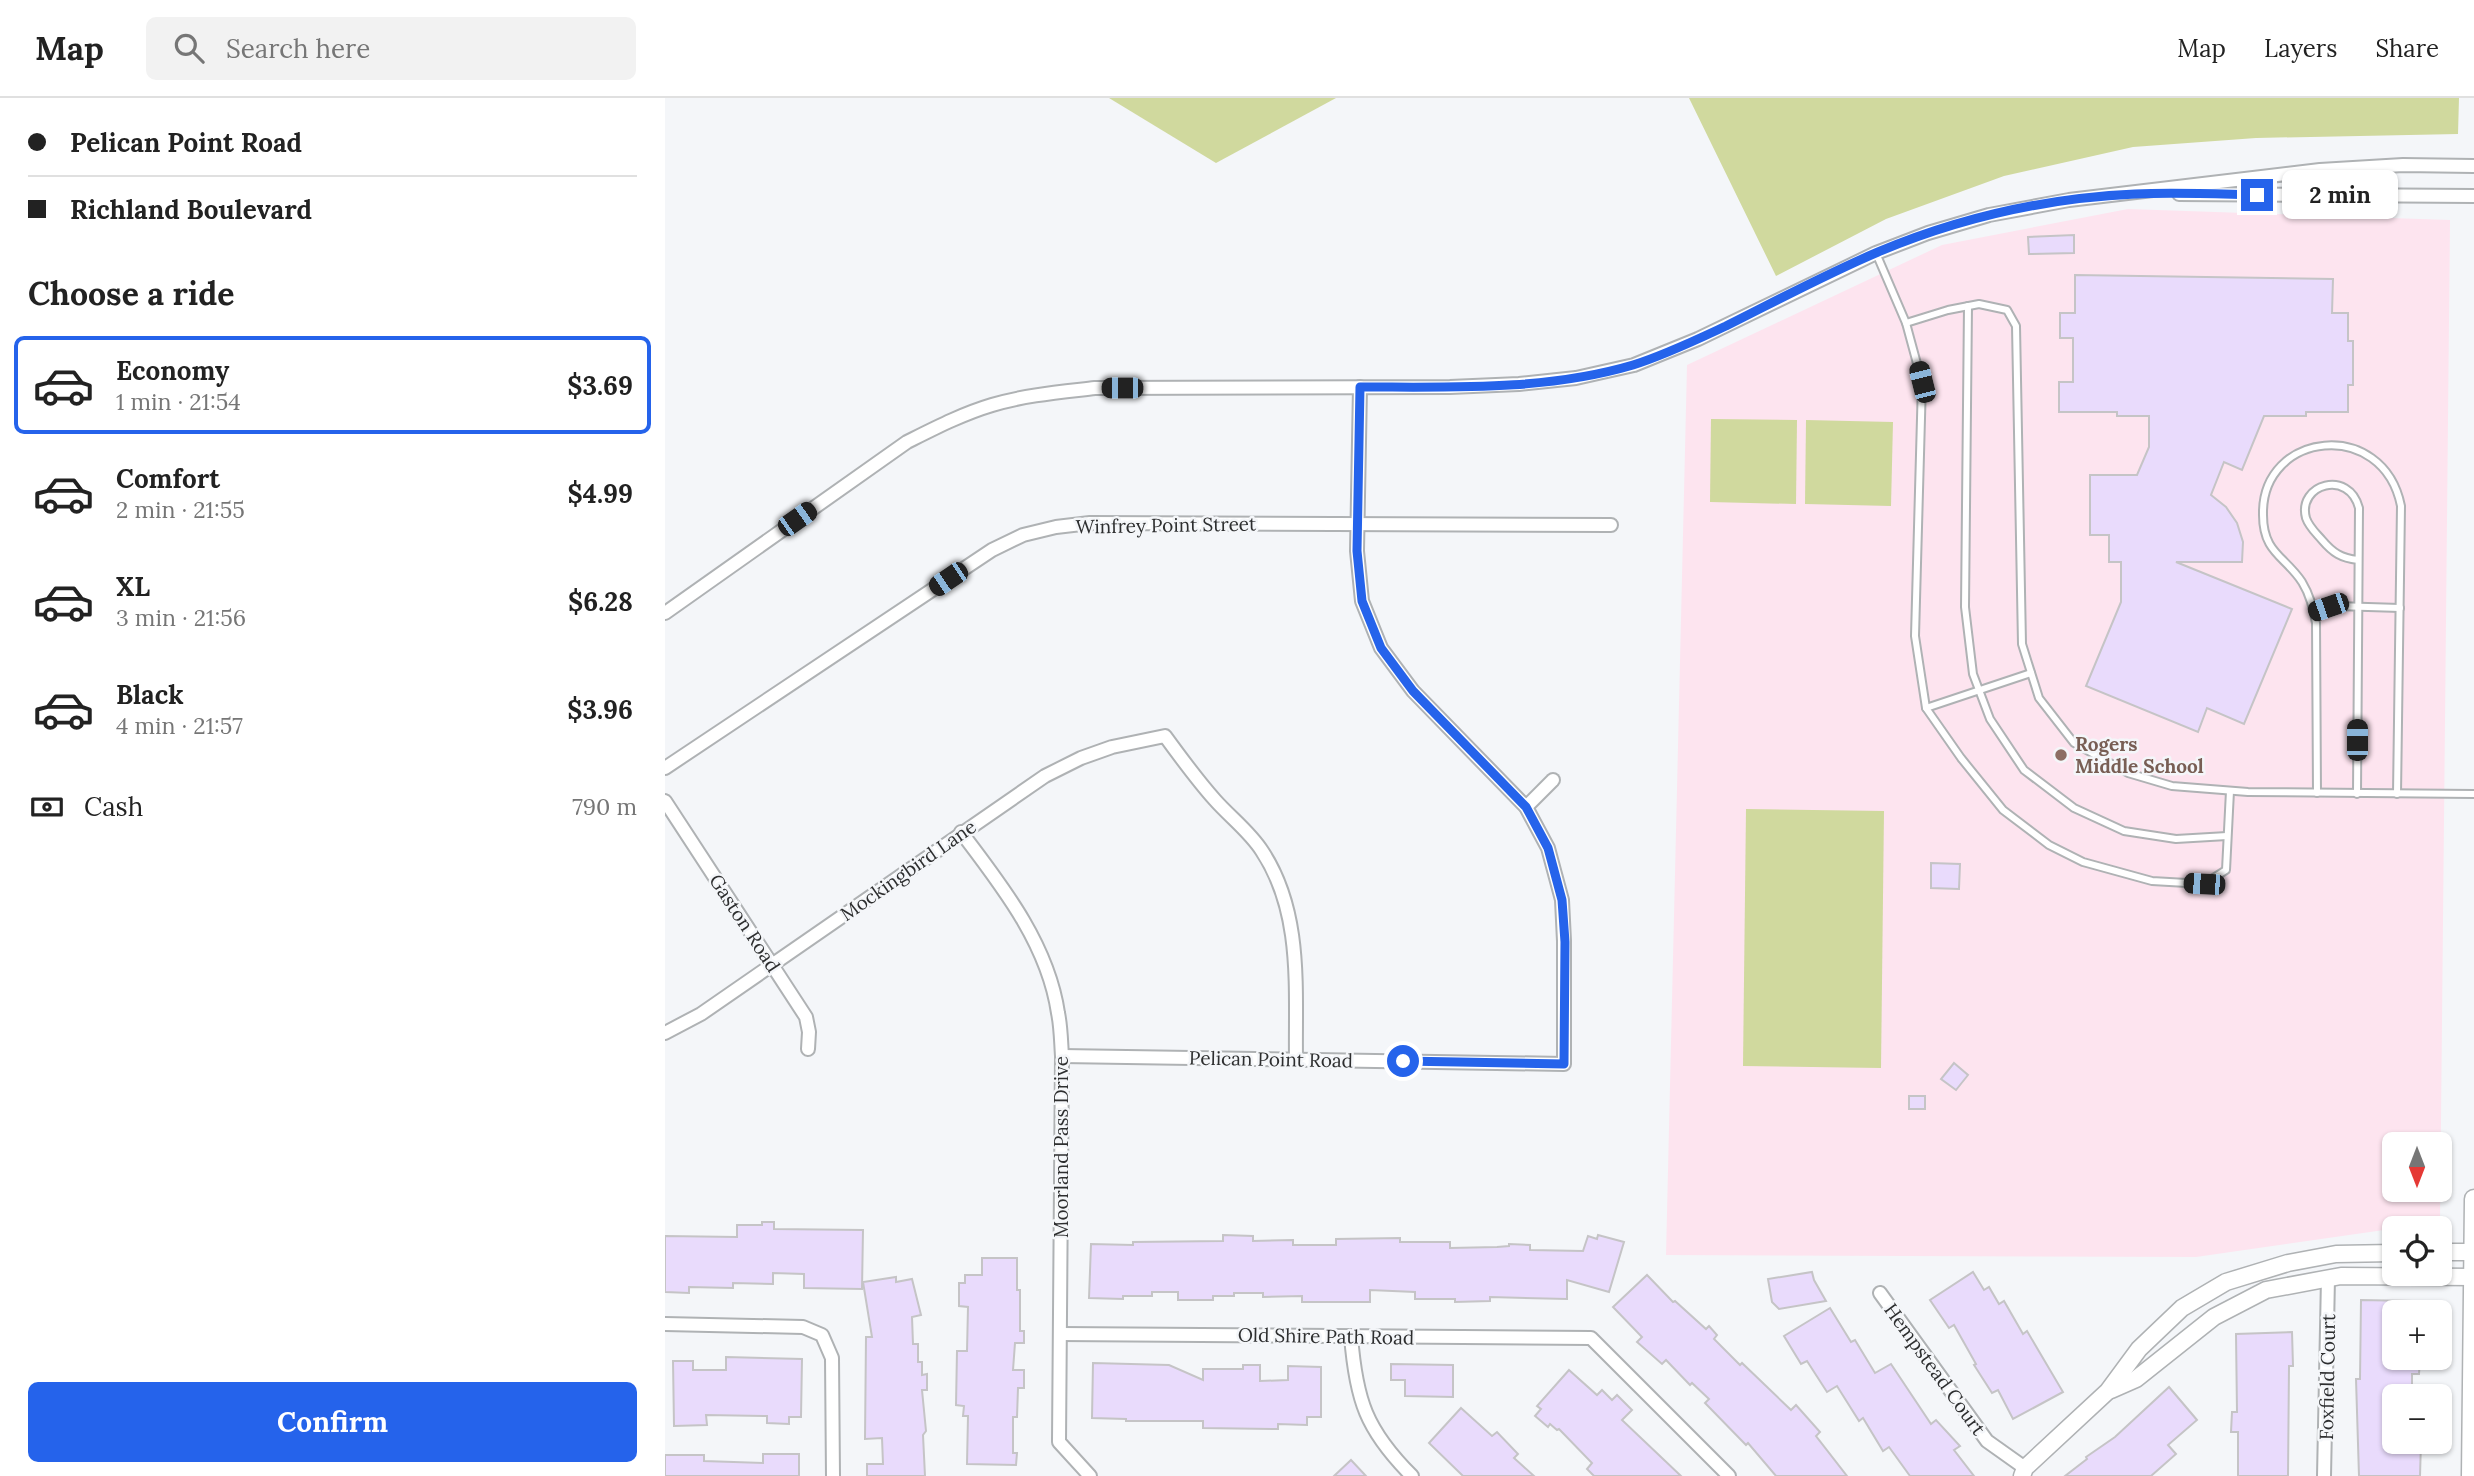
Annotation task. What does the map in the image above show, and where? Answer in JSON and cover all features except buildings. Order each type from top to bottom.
[{"type":"main road","points":[[2471,1476],[2474,1199]]},
{"type":"street","points":[[665,612],[907,442],[950,420],[994,404],[1095,388],[1519,384],[1576,378],[1634,365],[1699,339],[1877,253],[1939,229],[1997,214],[2070,200],[2343,168],[2474,166]]},
{"type":"street","points":[[2136,194],[2474,196]]},
{"type":"street","points":[[1360,387],[1357,551],[1362,601],[1381,648],[1413,691],[1526,807],[1553,780]]},
{"type":"street","name":"Winfrey Point Street","points":[[665,768],[992,550],[1023,535],[1090,523],[1611,525]]},
{"type":"street","name":"Mockingbird Lane","points":[[665,1033],[701,1014],[1045,776],[1081,758],[1112,747],[1165,737],[1193,775],[1261,849],[1279,880],[1291,922],[1295,963],[1296,1060]]},
{"type":"street","name":"Gaston Road","points":[[665,802],[806,1017],[808,1049]]},
{"type":"street","name":"Pelican Point Road","points":[[1062,1056],[1564,1064],[1565,942],[1562,900],[1548,848],[1526,807]]},
{"type":"street","name":"Moorland Pass Drive","points":[[961,832],[1009,895],[1031,935],[1048,974],[1058,1011],[1062,1056],[1059,1442],[1090,1476]]},
{"type":"street","points":[[2452,1252],[2474,1252]]},
{"type":"street","points":[[2023,1472],[2108,1391],[2139,1349],[2182,1308],[2227,1282],[2288,1263],[2327,1255],[2382,1253]]},
{"type":"street","points":[[2327,1255],[2328,1278]]},
{"type":"street","points":[[2108,1391],[2136,1380],[2214,1317],[2266,1290],[2328,1278],[2474,1277]]},
{"type":"street","name":"Foxfield Court","points":[[2325,1476],[2328,1278]]},
{"type":"street","name":"Hempstead Court","points":[[1880,1293],[1987,1441],[2023,1472]]},
{"type":"street","points":[[665,1324],[803,1327],[822,1335],[832,1358],[833,1476]]},
{"type":"street","name":"Old Shire Path Road","points":[[1060,1334],[1591,1338],[1728,1476]]},
{"type":"street","points":[[1351,1336],[1354,1378],[1364,1409],[1379,1438],[1412,1476]]},
{"type":"lane","points":[[1877,253],[1906,323],[1922,382],[1915,636],[1926,708],[1961,758],[2003,810],[2049,845],[2083,863],[2153,881],[2204,884],[2226,870],[2230,790]]},
{"type":"lane","points":[[1906,323],[1979,304],[2007,310],[2016,326],[2022,644],[2039,698],[2074,743],[2128,773],[2172,786],[2317,793],[2474,794]]},
{"type":"lane","points":[[1968,306],[1965,607],[1973,674],[1990,719],[2025,770],[2074,808],[2124,831],[2176,839],[2227,836]]},
{"type":"lane","points":[[2317,793],[2314,612],[2301,581],[2273,551],[2264,527],[2263,514],[2267,488],[2282,466],[2303,451],[2341,445],[2366,453],[2386,470],[2399,493],[2397,794]]},
{"type":"lane","points":[[2357,794],[2358,560],[2357,501],[2341,486],[2320,487],[2306,504],[2305,512],[2310,526],[2334,553],[2358,560]]},
{"type":"lane","points":[[2314,612],[2328,607],[2400,608]]},
{"type":"lane","points":[[1926,708],[2031,673]]},
{"type":"shaded area","name":"Rogers Middle School","points":[[2128,209],[2450,220],[2441,1132],[2382,1132],[2382,1202],[2440,1202],[2440,1216],[2382,1216],[2382,1230],[2196,1257],[1666,1255],[1687,365],[1942,245]]},
{"type":"green space","points":[[1109,98],[1336,98],[1216,163]]},
{"type":"green space","points":[[1689,98],[2459,98],[2458,134],[2256,138],[2133,147],[2004,176],[1886,219],[1776,276]]},
{"type":"green space","points":[[1711,419],[1797,420],[1796,504],[1710,502]]},
{"type":"green space","points":[[1806,420],[1893,422],[1891,506],[1805,504]]},
{"type":"green space","points":[[1746,809],[1884,811],[1881,1068],[1743,1066]]},
{"type":"place","name":"Rogers Middle School","points":[[2061,755]]},
{"type":"route","points":[[1403,1061],[1564,1064],[1565,942],[1562,900],[1548,848],[1526,807],[1413,691],[1381,648],[1362,601],[1357,551],[1360,387],[1450,387],[1576,378],[1634,365],[1699,339],[1877,253],[1913,238],[1968,221],[2042,204],[2109,196],[2257,195]]}]
